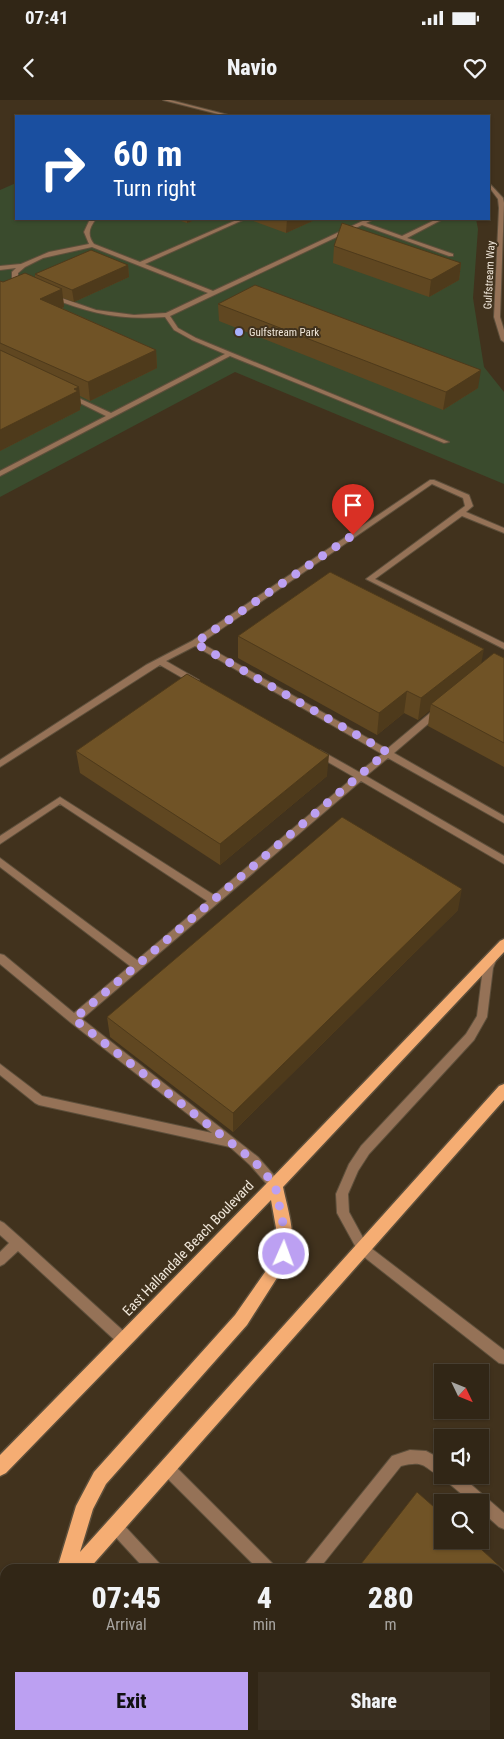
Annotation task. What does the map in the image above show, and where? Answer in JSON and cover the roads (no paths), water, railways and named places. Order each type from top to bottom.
[{"type":"main road","name":"East Hallandale Beach Boulevard","points":[[0,1467],[275,1185],[499,949]]},
{"type":"main road","points":[[81,1564],[504,1090]]},
{"type":"main road","points":[[68,1564],[85,1506],[100,1478],[240,1320],[284,1254],[284,1228],[275,1185]]},
{"type":"street","points":[[165,100],[226,115]]},
{"type":"street","name":"Gulfstream Way","points":[[490,185],[503,204],[497,317],[504,340]]},
{"type":"street","points":[[92,220],[86,232],[86,239],[92,245],[212,293]]},
{"type":"street","points":[[140,264],[241,220]]},
{"type":"street","points":[[48,295],[84,310],[108,316],[167,315],[368,220]]},
{"type":"street","points":[[402,238],[439,220]]},
{"type":"street","points":[[361,223],[451,254]]},
{"type":"street","points":[[31,288],[15,278],[15,272],[21,266],[32,260],[92,245]]},
{"type":"street","points":[[0,268],[21,266]]},
{"type":"street","points":[[167,315],[176,329],[194,339],[446,442]]},
{"type":"street","points":[[0,474],[231,354]]},
{"type":"street","points":[[60,391],[112,416]]},
{"type":"street","points":[[0,764],[160,661],[195,643],[432,481],[466,497],[469,506],[370,579],[504,646]]},
{"type":"street","points":[[461,513],[504,531]]},
{"type":"street","points":[[195,643],[504,820]]},
{"type":"street","points":[[160,661],[202,685]]},
{"type":"street","points":[[74,1019],[446,704]]},
{"type":"street","points":[[310,748],[504,860]]},
{"type":"street","points":[[0,841],[60,800],[214,900]]},
{"type":"street","points":[[0,862],[136,965]]},
{"type":"street","points":[[499,949],[488,968],[482,1016],[470,1037],[365,1150],[349,1176],[342,1194],[343,1213],[363,1249],[504,1358]]},
{"type":"street","points":[[0,958],[74,1019],[233,1143],[254,1161],[275,1185]]},
{"type":"street","points":[[0,1069],[39,1100],[233,1143]]},
{"type":"street","points":[[0,1227],[124,1340]]},
{"type":"street","points":[[0,1260],[18,1243]]},
{"type":"street","points":[[314,1564],[397,1461],[415,1455],[431,1458],[434,1461]]},
{"type":"street","points":[[167,1468],[263,1564]]},
{"type":"street","points":[[460,1484],[504,1522]]},
{"type":"street","points":[[115,1526],[150,1564]]},
{"type":"place","name":"Gulfstream Park","points":[[239,332]]}]
